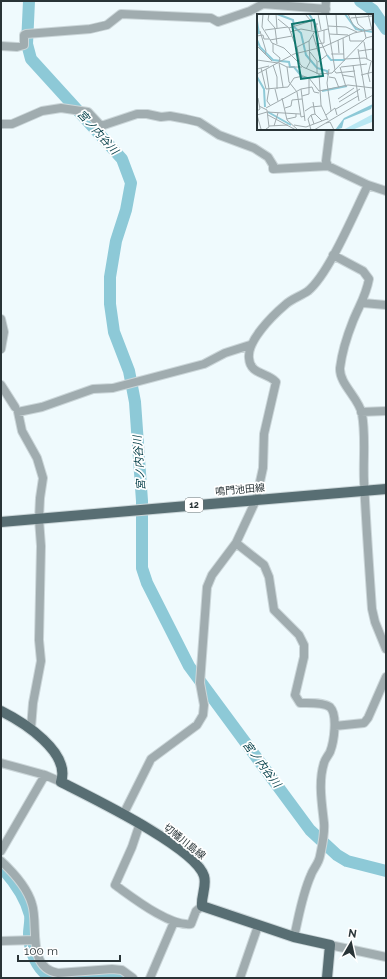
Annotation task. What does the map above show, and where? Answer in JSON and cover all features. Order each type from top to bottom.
[{"type":"main road","name":"鳴門池田線","points":[[1,522],[386,489]]},
{"type":"main road","points":[[1,711],[31,728],[43,739],[59,761],[63,773],[60,782]]},
{"type":"main road","name":"切幡川島線","points":[[60,782],[140,823],[170,842],[198,865],[204,876],[201,900],[202,906]]},
{"type":"main road","points":[[202,906],[294,937],[330,945],[327,978]]},
{"type":"street","points":[[1,46],[17,47],[24,45],[24,35],[29,34],[90,29],[107,25],[121,14],[211,18],[218,22],[250,12],[263,4],[326,8]]},
{"type":"street","points":[[1,124],[12,124],[42,111],[61,108],[88,112],[101,126],[137,114],[147,114],[160,117],[170,116],[199,122],[219,135],[254,148],[268,157],[273,165],[273,169],[328,166],[368,185],[386,191]]},
{"type":"street","points":[[328,166],[326,161],[330,130]]},
{"type":"street","points":[[123,815],[151,758],[197,725],[203,714],[204,705],[200,683],[207,587],[212,575],[236,542],[256,500],[263,468],[264,434],[276,382],[272,377],[256,372],[251,366],[249,358],[250,345],[254,338],[285,304],[308,291],[320,277],[368,185]]},
{"type":"street","points":[[333,254],[364,271],[369,279],[363,303],[347,338],[340,369],[341,379],[349,388],[361,412],[364,432],[365,491],[372,609],[374,622],[386,649]]},
{"type":"street","points":[[363,303],[386,305]]},
{"type":"street","points":[[1,318],[4,332],[1,349]]},
{"type":"street","points":[[31,728],[33,703],[41,661],[39,640],[41,546],[39,518],[43,478],[42,469],[22,431],[18,412],[42,406],[93,389],[113,388],[204,364],[225,353],[250,345]]},
{"type":"street","points":[[1,385],[15,407]]},
{"type":"street","points":[[361,412],[386,411]]},
{"type":"street","points":[[236,542],[264,565],[269,577],[274,610],[299,636],[304,645],[304,657],[295,695],[300,702],[322,704],[330,708],[333,713],[334,739],[330,753],[324,761],[322,773],[321,809],[324,823],[320,859],[311,874],[302,900],[294,937]]},
{"type":"street","points":[[334,726],[364,723],[368,718],[386,677]]},
{"type":"street","points":[[1,763],[45,774],[60,782]]},
{"type":"street","points":[[1,852],[45,774]]},
{"type":"street","points":[[140,823],[132,847],[115,885],[145,906],[174,922],[184,925],[191,924],[196,911],[202,906]]},
{"type":"street","points":[[1,861],[13,872],[25,889],[32,904],[35,923],[35,940],[38,954],[44,966],[50,972],[58,973],[112,969],[122,970],[134,978]]},
{"type":"street","points":[[150,978],[174,922]]},
{"type":"street","points":[[240,978],[258,926]]},
{"type":"street","points":[[1,940],[35,940]]},
{"type":"street","points":[[330,945],[386,957]]},
{"type":"waterway","name":"宮ノ内谷川","points":[[29,1],[27,44],[31,59],[122,159],[131,183],[126,210],[116,241],[110,277],[110,304],[114,332],[129,371],[135,402],[142,501],[142,568],[147,583],[189,666],[310,830],[337,855],[347,861],[386,871]]},
{"type":"waterway","points":[[360,1],[373,10],[386,29]]},
{"type":"waterway","points":[[1,867],[18,889],[28,908],[30,915],[29,940],[35,960],[42,971],[53,978]]},
{"type":"waterway","points":[[62,978],[113,975],[122,978]]}]
